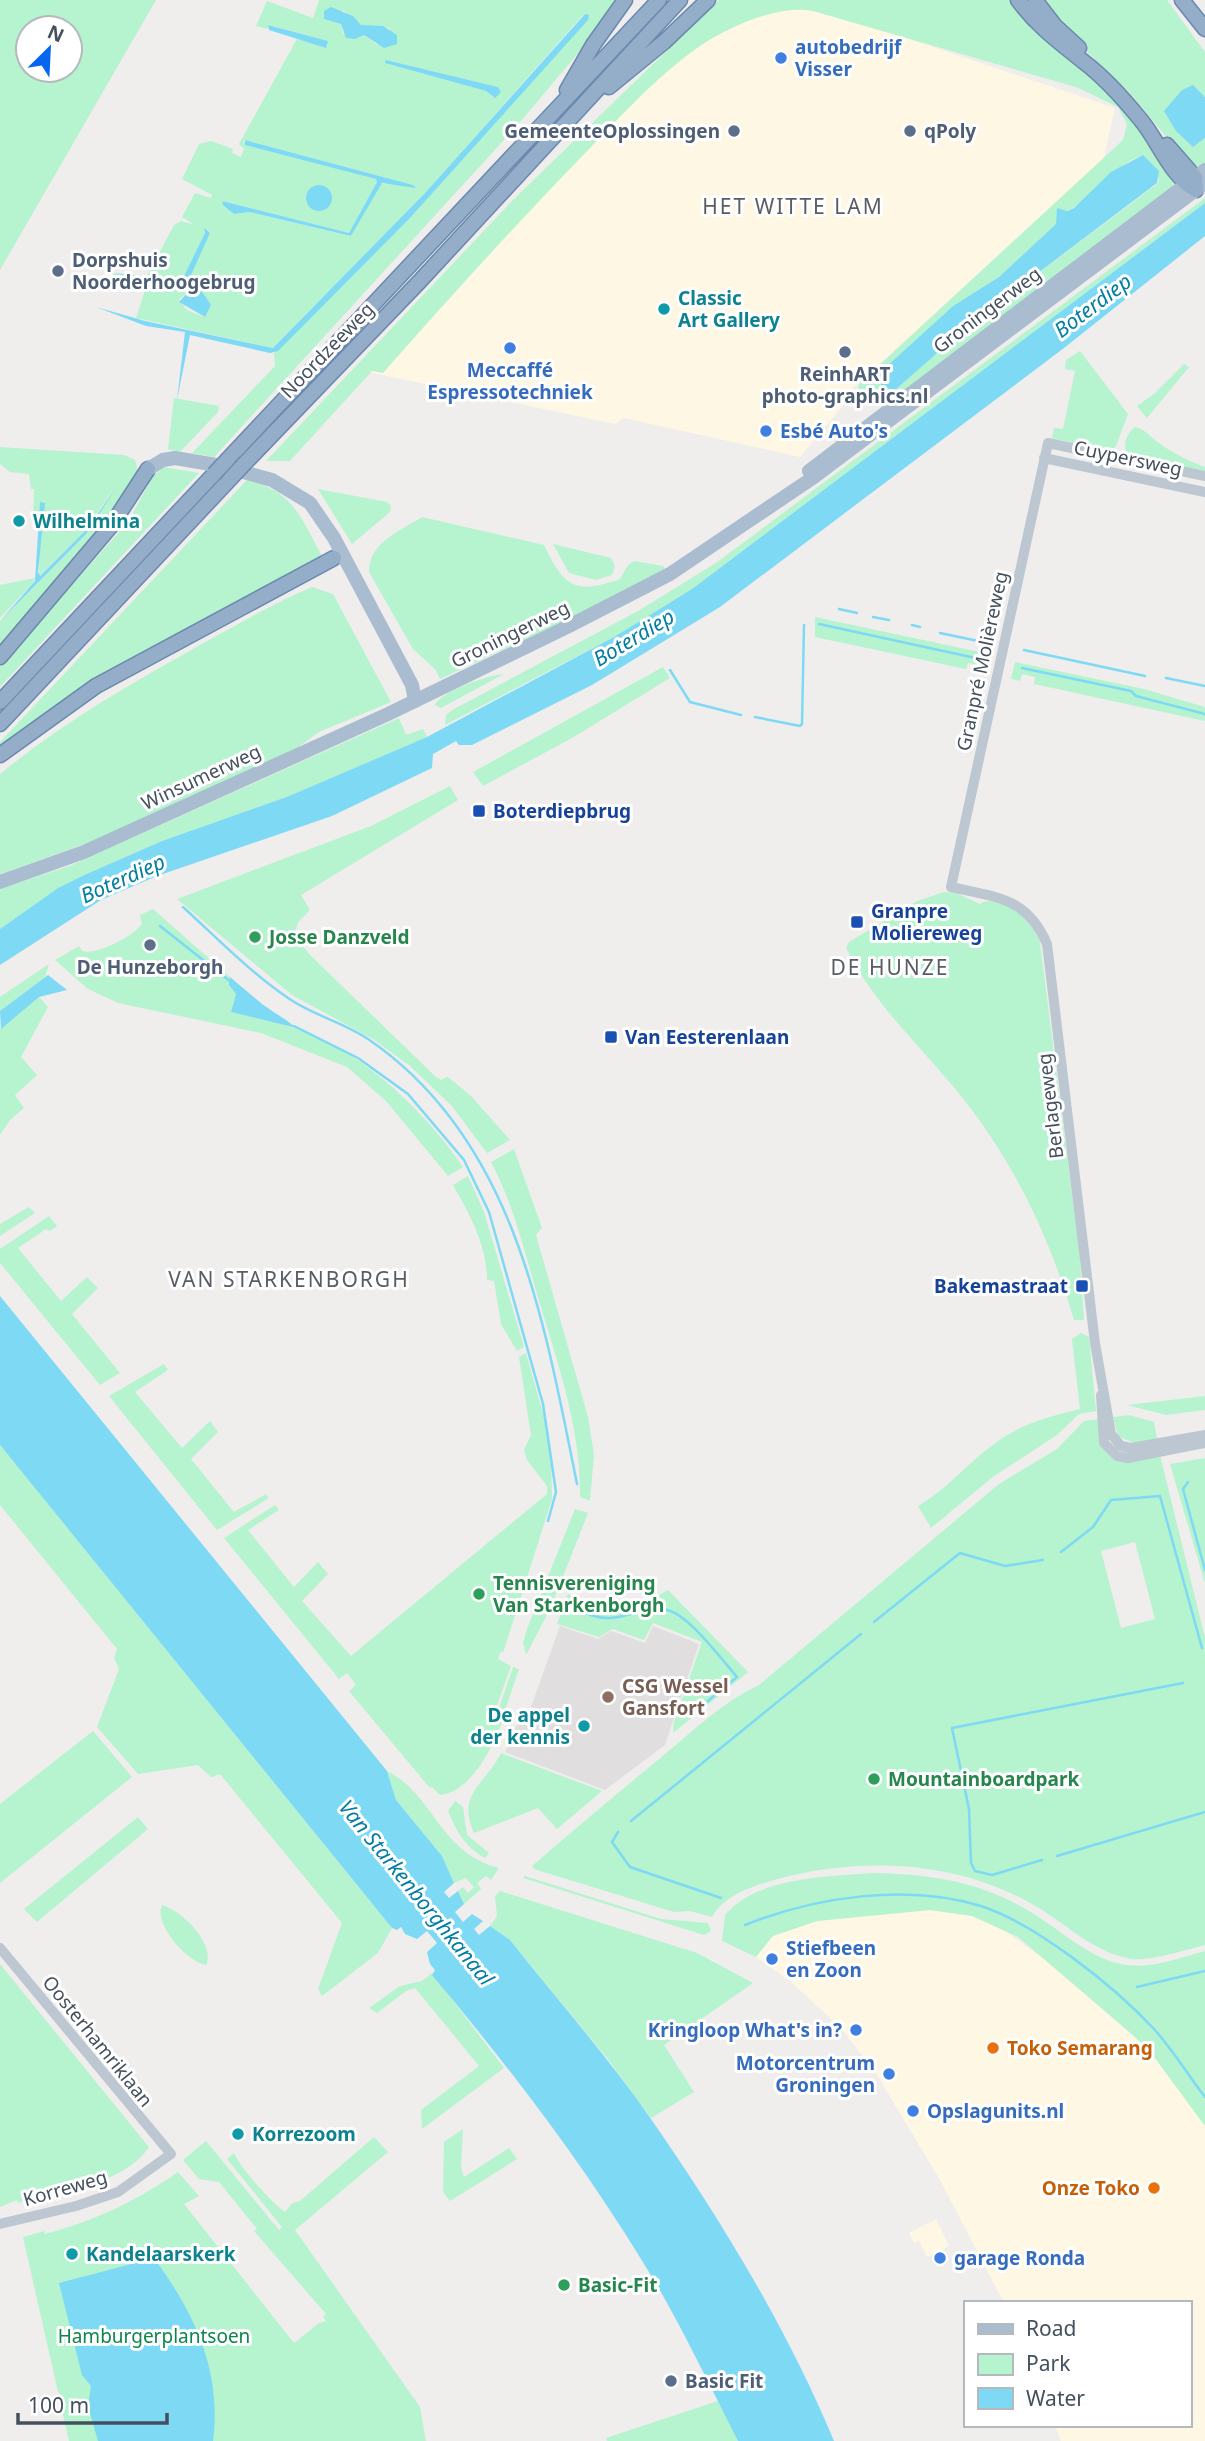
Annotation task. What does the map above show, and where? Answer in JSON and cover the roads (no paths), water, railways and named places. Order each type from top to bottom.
[{"type":"highway","points":[[559,118],[593,45],[625,0]]},
{"type":"highway","name":"Noordzeeweg","points":[[0,724],[420,281],[659,0]]},
{"type":"highway","name":"Noordzeeweg","points":[[0,702],[228,459],[559,118],[680,0]]},
{"type":"highway","points":[[559,118],[664,42],[708,0]]},
{"type":"highway","points":[[1018,0],[1038,26],[1085,62],[1122,97],[1197,181]]},
{"type":"highway","points":[[1035,0],[1055,26],[1126,93],[1197,181]]},
{"type":"highway","points":[[1182,0],[1205,28]]},
{"type":"highway","points":[[1189,0],[1205,28]]},
{"type":"highway","points":[[0,657],[118,517],[148,469]]},
{"type":"highway","points":[[0,755],[96,686],[338,556]]},
{"type":"main road","name":"Groningerweg","points":[[415,701],[670,574],[732,535],[797,486],[834,449],[1197,181]]},
{"type":"main road","points":[[148,469],[163,460],[175,458],[265,477],[293,493],[338,556],[403,686],[415,701]]},
{"type":"main road","name":"Winsumerweg","points":[[0,882],[84,852],[415,701]]},
{"type":"street","name":"Granpré Molièreweg","points":[[951,887],[1048,443]]},
{"type":"street","name":"Cuypersweg","points":[[1048,443],[1205,477]]},
{"type":"street","name":"Cuypersweg","points":[[1044,458],[1205,492]]},
{"type":"street","name":"Berlageweg","points":[[951,887],[1010,901],[1028,913],[1040,927],[1047,944],[1101,1382],[1111,1434],[1121,1446],[1131,1448],[1205,1435]]},
{"type":"street","name":"Berlageweg","points":[[1101,1382],[1104,1443],[1117,1456],[1128,1458],[1205,1443]]},
{"type":"street","name":"Oosterhamriklaan","points":[[0,1948],[170,2154]]},
{"type":"street","name":"Korreweg","points":[[0,2224],[76,2206],[118,2192],[170,2154]]},
{"type":"water","points":[[331,7],[353,16],[361,25],[383,26],[397,35],[397,44],[384,48],[364,35],[355,39],[346,38],[341,24],[324,19],[324,11]]},
{"type":"water","points":[[585,14],[589,15],[588,20],[410,218],[278,351],[270,353],[190,335],[177,400],[185,332],[146,326],[96,307],[145,321],[273,348],[425,193]]},
{"type":"water","points":[[268,25],[328,41],[326,48],[269,30]]},
{"type":"water","points":[[386,60],[498,87],[501,92],[495,98],[486,91],[385,63]]},
{"type":"water","points":[[1193,85],[1205,97],[1205,138],[1193,147],[1176,131],[1164,111],[1182,90]]},
{"type":"water","points":[[245,140],[416,188],[382,183],[351,236],[250,212],[234,214],[222,201],[349,233],[377,182],[376,179],[245,145]]},
{"type":"water","points":[[1143,155],[1159,171],[1157,183],[968,326],[894,391],[881,385],[876,376],[953,306],[999,277],[1056,224],[1057,208],[1067,211],[1074,208],[1111,172]]},
{"type":"water","points":[[319,185],[328,189],[332,198],[328,207],[319,211],[310,207],[306,198],[310,189]]},
{"type":"water","name":"Boterdiep","points":[[1205,203],[1205,236],[1064,348],[720,607],[592,685],[472,745],[459,745],[456,741],[433,754],[432,768],[332,816],[157,876],[101,900],[0,965],[0,929],[58,888],[162,841],[289,796],[427,737],[614,637],[692,589]]},
{"type":"water","points":[[204,228],[210,233],[191,275],[211,305],[205,317],[179,302],[188,292],[186,287],[113,273],[182,280],[205,233]]},
{"type":"water","points":[[116,488],[86,534],[0,621],[35,581],[40,502],[45,503],[38,572],[40,576],[86,530]]},
{"type":"water","points":[[48,975],[67,990],[39,997],[1,1029],[0,1011]]},
{"type":"water","points":[[230,977],[262,1004],[297,1028],[231,1012],[236,994],[229,985]]},
{"type":"water","name":"Van Starkenborghkanaal","points":[[0,1296],[387,1771],[396,1800],[442,1856],[454,1883],[444,1892],[449,1898],[458,1891],[464,1904],[455,1912],[463,1922],[472,1914],[483,1921],[474,1929],[479,1935],[490,1926],[510,1940],[635,2096],[703,2196],[751,2276],[795,2357],[834,2441],[738,2441],[662,2294],[637,2252],[583,2170],[525,2090],[432,1975],[435,1970],[430,1964],[427,1952],[437,1943],[427,1931],[417,1939],[405,1934],[401,1927],[397,1930],[392,1928],[0,1445]]},
{"type":"water","points":[[154,2258],[182,2300],[202,2344],[213,2391],[213,2441],[98,2441],[88,2406],[91,2386],[82,2375],[59,2283]]},
{"type":"waterway","points":[[839,609],[857,613]]},
{"type":"waterway","points":[[873,617],[889,620]]},
{"type":"waterway","points":[[819,624],[980,659]]},
{"type":"waterway","points":[[755,717],[800,726],[802,724],[804,625]]},
{"type":"waterway","points":[[912,625],[920,627]]},
{"type":"waterway","points":[[940,633],[983,642]]},
{"type":"waterway","points":[[1024,650],[1145,676]]},
{"type":"waterway","points":[[1022,668],[1131,691],[1136,696],[1205,714]]},
{"type":"waterway","points":[[670,670],[690,702],[741,715]]},
{"type":"waterway","points":[[1166,678],[1205,686]]},
{"type":"waterway","points":[[183,907],[247,966],[288,998],[368,1039],[418,1080],[458,1128],[490,1181],[515,1238],[535,1298],[551,1360],[577,1484]]},
{"type":"waterway","points":[[160,926],[231,982]]},
{"type":"waterway","points":[[276,1015],[288,1023]]},
{"type":"waterway","points":[[294,1026],[358,1058],[408,1094],[464,1160],[489,1212],[543,1404],[556,1492],[548,1521]]},
{"type":"waterway","points":[[1188,1482],[1183,1489],[1205,1570]]},
{"type":"waterway","points":[[1061,1552],[1093,1527],[1111,1500],[1160,1496],[1202,1648]]},
{"type":"waterway","points":[[874,1622],[960,1553],[1005,1566],[1043,1560]]},
{"type":"waterway","points":[[583,1612],[607,1618],[646,1610],[667,1610],[694,1628],[737,1677],[692,1714]]},
{"type":"waterway","points":[[631,1821],[861,1634]]},
{"type":"waterway","points":[[1042,1860],[992,1875],[975,1871],[971,1863],[969,1809],[952,1728],[1183,1683]]},
{"type":"waterway","points":[[1057,1856],[1205,1812]]},
{"type":"waterway","points":[[618,1832],[612,1842],[630,1867],[721,1898]]},
{"type":"waterway","points":[[745,1925],[801,1907],[862,1896],[923,1895],[981,1906],[1049,1941],[1118,1994],[1161,2037],[1205,2097]]},
{"type":"waterway","points":[[1137,1987],[1205,1971]]},
{"type":"place","name":"autobedrijf Visser","points":[[781,58]]},
{"type":"place","name":"GemeenteOplossingen","points":[[734,131]]},
{"type":"place","name":"qPoly","points":[[910,131]]},
{"type":"place","name":"Dorpshuis Noorderhoogebrug","points":[[58,271]]},
{"type":"place","name":"Classic Art Gallery","points":[[664,309]]},
{"type":"place","name":"Meccaffé Espressotechniek","points":[[510,348]]},
{"type":"place","name":"ReinhART photo-graphics.nl","points":[[845,352]]},
{"type":"place","name":"Esbé Auto's","points":[[766,431]]},
{"type":"place","name":"Wilhelmina","points":[[19,521]]},
{"type":"place","name":"Boterdiepbrug","points":[[479,811]]},
{"type":"place","name":"Granpre Moliereweg","points":[[857,922]]},
{"type":"place","name":"Josse Danzveld","points":[[255,937]]},
{"type":"place","name":"De Hunzeborgh","points":[[150,945]]},
{"type":"place","name":"Van Eesterenlaan","points":[[611,1037]]},
{"type":"place","name":"Bakemastraat","points":[[1082,1286]]},
{"type":"place","name":"Tennisvereniging Van Starkenborgh","points":[[479,1594]]},
{"type":"place","name":"CSG Wessel Gansfort","points":[[608,1697]]},
{"type":"place","name":"De appel der kennis","points":[[584,1726]]},
{"type":"place","name":"Mountainboardpark","points":[[874,1779]]},
{"type":"place","name":"Stiefbeen en Zoon","points":[[772,1959]]},
{"type":"place","name":"Kringloop What's in?","points":[[856,2030]]},
{"type":"place","name":"Toko Semarang","points":[[993,2048]]},
{"type":"place","name":"Motorcentrum Groningen","points":[[889,2074]]},
{"type":"place","name":"Opslagunits.nl","points":[[913,2111]]},
{"type":"place","name":"Korrezoom","points":[[238,2134]]},
{"type":"place","name":"Onze Toko","points":[[1154,2188]]},
{"type":"place","name":"Kandelaarskerk","points":[[72,2254]]},
{"type":"place","name":"garage Ronda","points":[[940,2258]]},
{"type":"place","name":"Basic-Fit","points":[[564,2285]]},
{"type":"place","name":"Basic Fit","points":[[671,2381]]},
{"type":"district","name":"HET WITTE LAM","points":[[793,207]]},
{"type":"district","name":"DE HUNZE","points":[[890,968]]},
{"type":"district","name":"VAN STARKENBORGH","points":[[289,1280]]},
{"type":"park label","name":"Hamburgerplantsoen","points":[[154,2336]]}]
